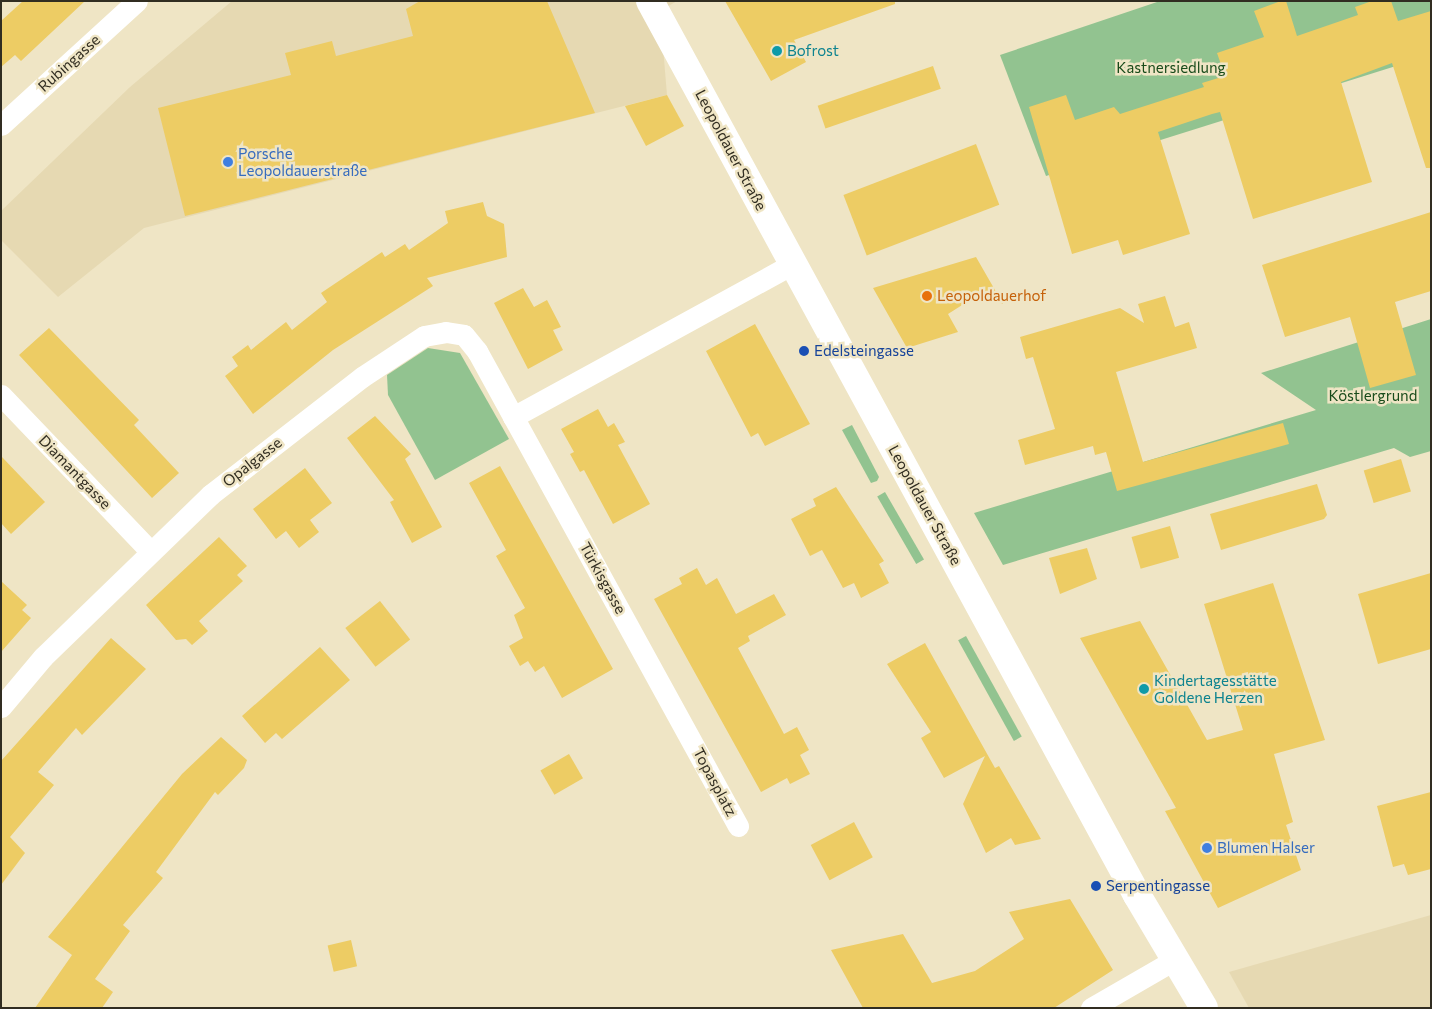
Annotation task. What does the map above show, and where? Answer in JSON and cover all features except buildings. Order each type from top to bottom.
[{"type":"main road","name":"Leopoldauer Straße","points":[[650,1],[792,264],[1204,1008]]},
{"type":"street","name":"Rubingasse","points":[[1,125],[137,1]]},
{"type":"street","points":[[513,417],[792,264]]},
{"type":"street","name":"Opalgasse","points":[[1,707],[149,550],[217,489],[362,377],[424,336],[464,335],[513,417]]},
{"type":"street","name":"Diamantgasse","points":[[1,395],[149,550]]},
{"type":"street","name":"Türkisgasse","points":[[513,417],[692,739]]},
{"type":"street","name":"Topasplatz","points":[[692,739],[738,826]]},
{"type":"street","points":[[1091,1008],[1176,959]]},
{"type":"shaded area","name":"Porsche Leopoldauerstraße","points":[[232,1],[677,1],[660,11],[667,95],[144,228],[58,297],[1,240],[1,211],[130,87]]},
{"type":"shaded area","points":[[1431,915],[1431,1008],[1249,1008],[1229,972]]},
{"type":"green space","name":"Kastnersiedlung","points":[[1160,1],[1431,1],[1431,55],[1046,176],[1000,55]]},
{"type":"green space","name":"Köstlergrund","points":[[1431,319],[1431,451],[1410,457],[1394,448],[1003,565],[974,513],[1316,410],[1261,373]]},
{"type":"green space","points":[[428,348],[460,353],[509,439],[435,480],[388,395],[387,375]]},
{"type":"green space","points":[[852,425],[879,477],[877,481],[871,483],[842,430]]},
{"type":"green space","points":[[885,492],[924,560],[916,564],[877,496]]},
{"type":"green space","points":[[966,636],[1022,737],[1014,741],[958,640]]},
{"type":"place","name":"Bofrost","points":[[777,51]]},
{"type":"place","name":"Porsche Leopoldauerstraße","points":[[228,162]]},
{"type":"place","name":"Leopoldauerhof","points":[[927,296]]},
{"type":"place","name":"Edelsteingasse","points":[[804,351]]},
{"type":"place","name":"Kindertagesstätte Goldene Herzen","points":[[1144,689]]},
{"type":"place","name":"Blumen Halser","points":[[1207,848]]},
{"type":"place","name":"Serpentingasse","points":[[1096,886]]}]
